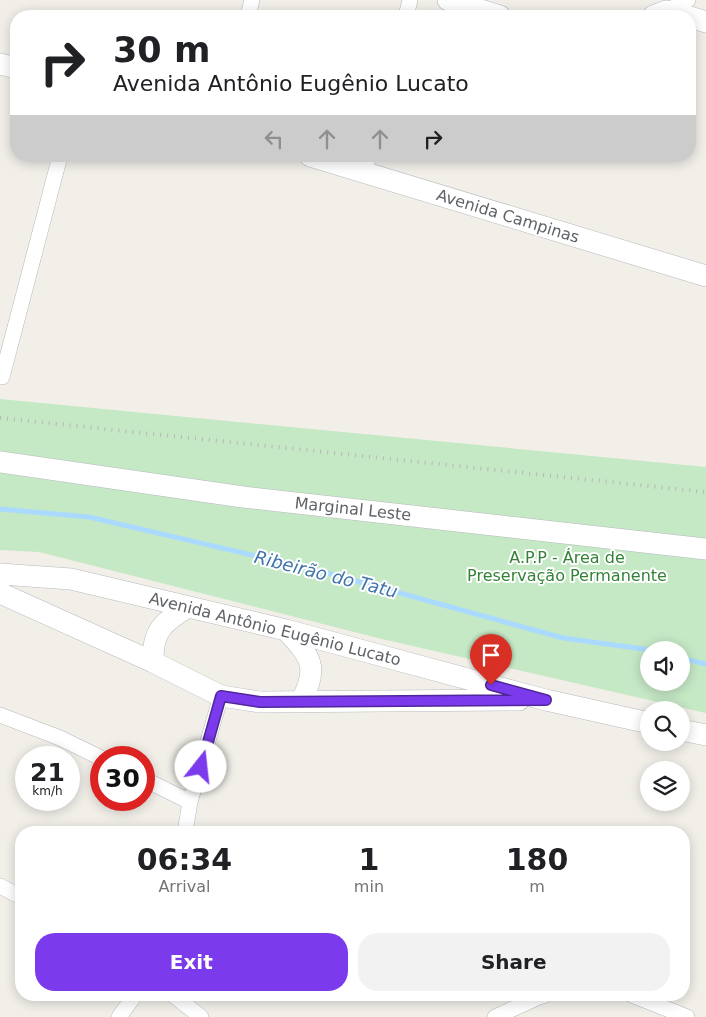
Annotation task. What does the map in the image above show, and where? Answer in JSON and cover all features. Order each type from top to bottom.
[{"type":"main road","points":[[448,0],[480,10]]},
{"type":"main road","name":"Avenida Campinas","points":[[348,162],[367,165],[706,276]]},
{"type":"main road","name":"Marginal Leste","points":[[0,462],[243,498],[706,549]]},
{"type":"main road","name":"Avenida Antônio Eugênio Lucato","points":[[0,574],[70,578],[286,630],[546,700],[640,720]]},
{"type":"main road","name":"Avenida Antônio Eugênio Lucato","points":[[0,593],[153,662],[221,696],[260,702],[546,700]]},
{"type":"main road","points":[[153,662],[153,649],[157,632],[171,617],[188,607]]},
{"type":"main road","points":[[286,630],[310,659],[310,685],[301,701]]},
{"type":"main road","points":[[690,732],[706,735]]},
{"type":"street","points":[[674,10],[688,0]]},
{"type":"street","points":[[2,377],[58,162]]},
{"type":"street","points":[[186,826],[190,802],[221,696]]},
{"type":"street","points":[[0,715],[60,738],[90,753]]},
{"type":"street","points":[[155,784],[190,802]]},
{"type":"street","points":[[0,886],[15,894]]},
{"type":"street","points":[[118,1017],[130,1001]]},
{"type":"street","points":[[181,1001],[201,1017]]},
{"type":"street","points":[[495,1017],[530,1001]]},
{"type":"street","points":[[647,1001],[687,1017]]},
{"type":"green space","name":"A.P.P - Área de Preservação Permanente","points":[[0,399],[706,467],[706,713],[690,709],[690,701],[653,701],[382,639],[39,552],[0,550]]},
{"type":"waterway","name":"Ribeirão do Tatu","points":[[0,509],[89,517],[320,571],[563,638],[640,648]]},
{"type":"waterway","name":"Ribeirão do Tatu","points":[[690,660],[706,664]]},
{"type":"railway","points":[[0,418],[706,492]]},
{"type":"route","points":[[201,767],[221,696],[260,702],[546,700],[491,685]]}]
